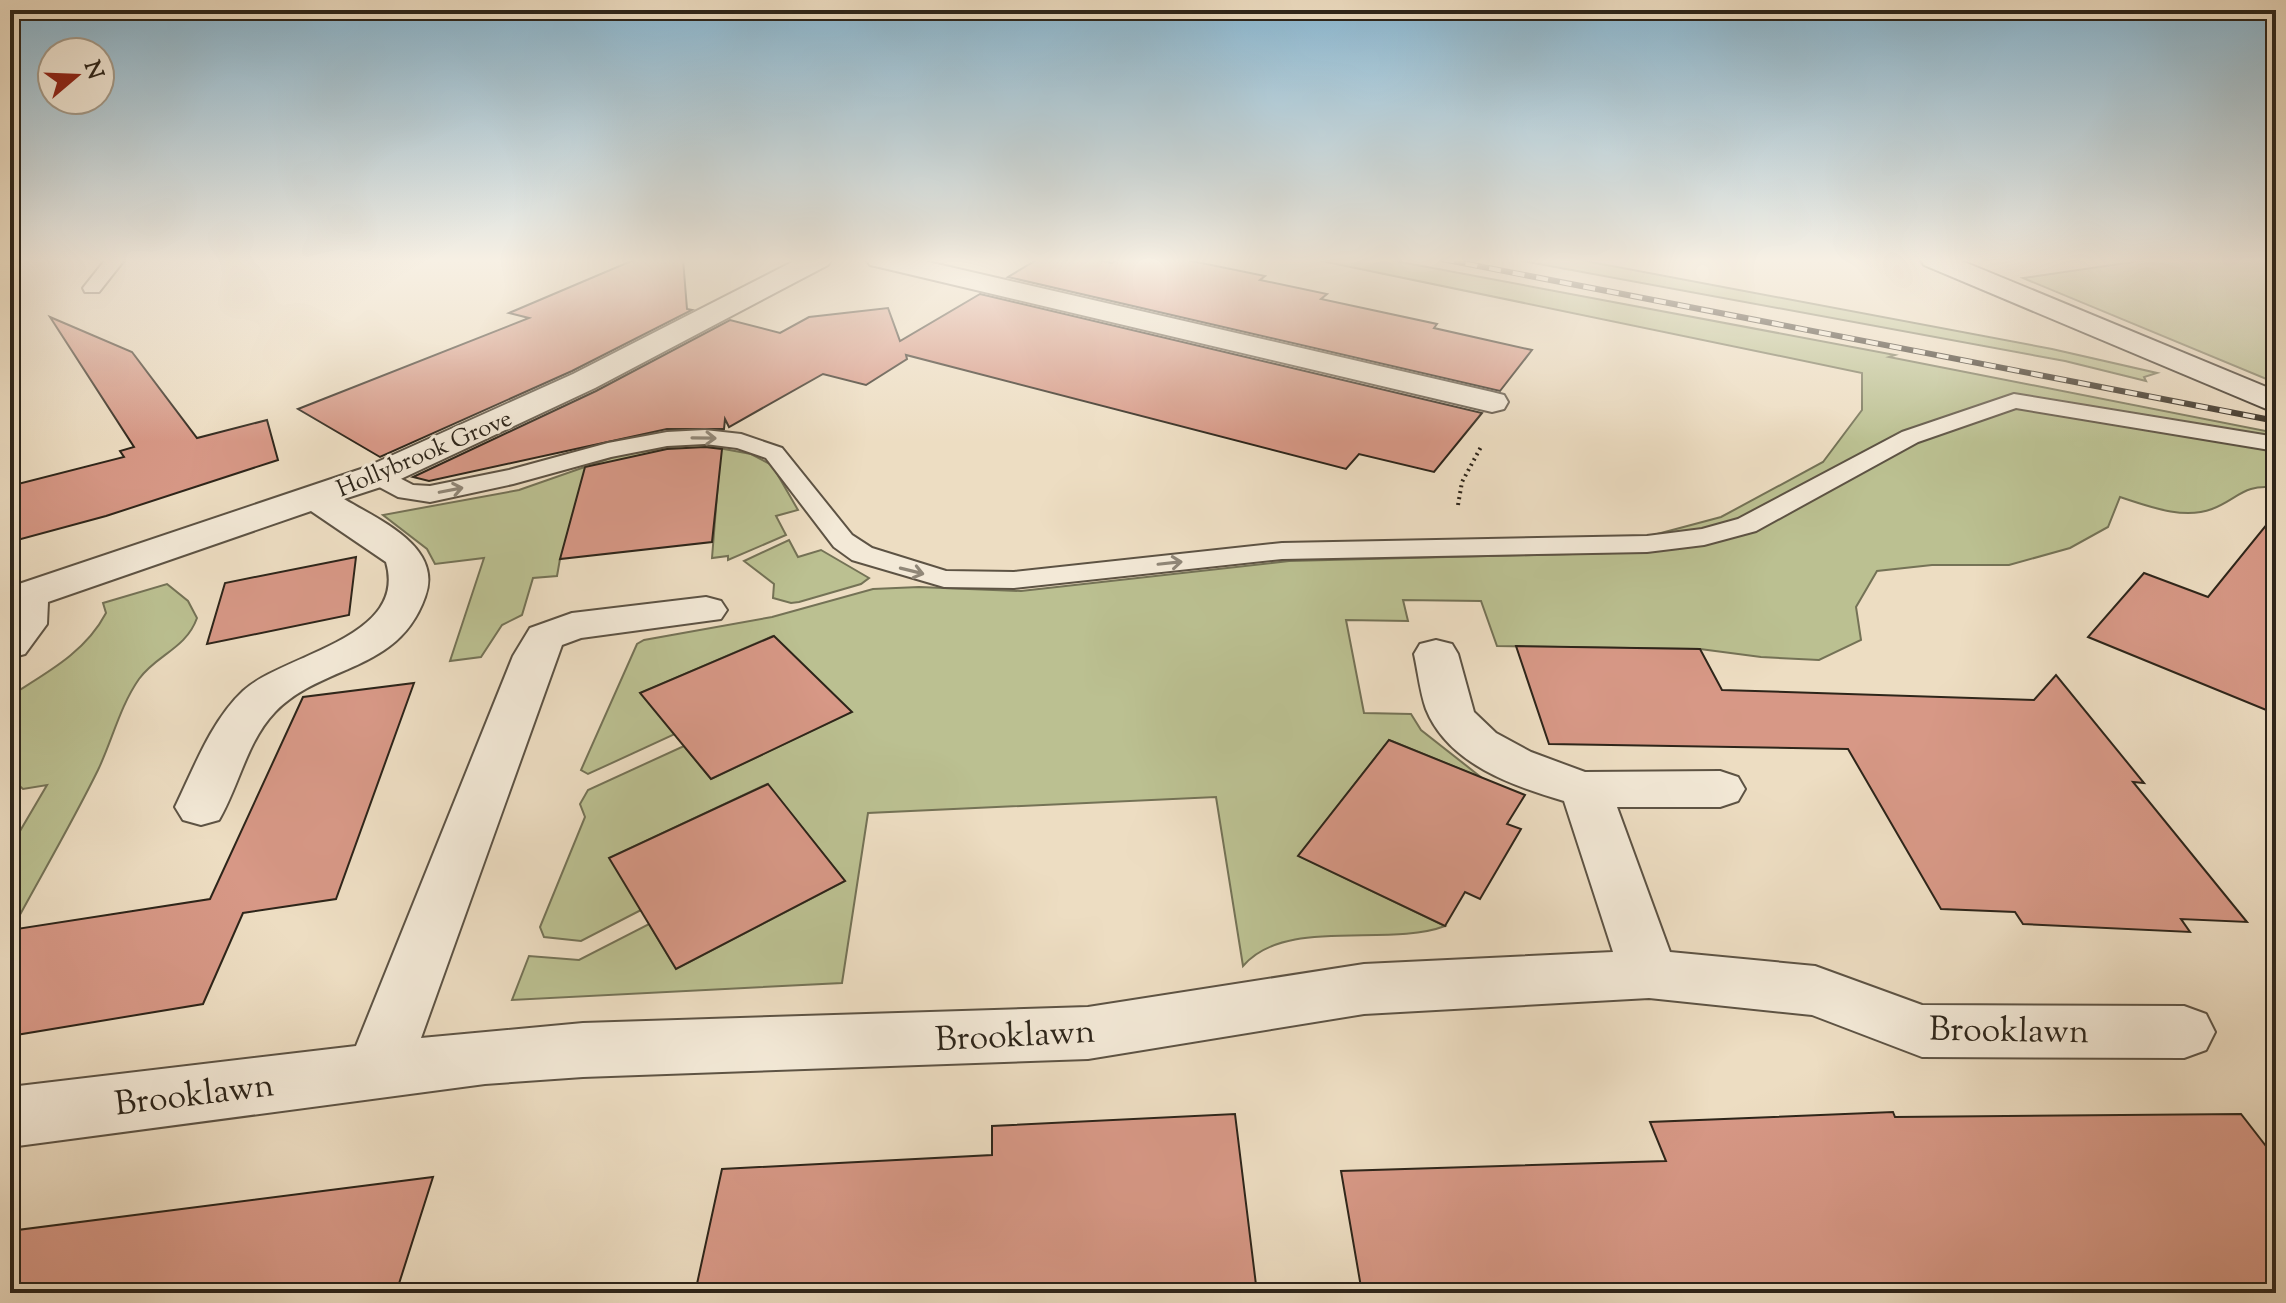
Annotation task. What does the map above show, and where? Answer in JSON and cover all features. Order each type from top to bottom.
[{"type":"street","name":"Hollybrook Grove","points":[[18,598],[377,476],[584,381],[702,320]]},
{"type":"street","points":[[1140,320],[1492,402]]},
{"type":"street","points":[[2078,320],[2276,403]]},
{"type":"street","points":[[201,807],[249,711],[270,692],[359,649],[385,631],[405,599],[410,575],[402,557],[316,498]]},
{"type":"street","points":[[10,645],[26,624],[18,598]]},
{"type":"street","points":[[378,1069],[545,637],[572,626],[706,610]]},
{"type":"street","points":[[1436,654],[1453,717],[1467,734],[1503,758],[1550,781],[1585,790],[1720,789]]},
{"type":"street","points":[[1585,790],[1649,974]]},
{"type":"street","name":"Brooklawn","points":[[10,1117],[378,1069],[583,1050],[1088,1033],[1364,989],[1649,974],[1815,991],[1922,1031],[2184,1032]]},
{"type":"lane","points":[[377,476],[407,492],[430,494],[667,439],[705,437],[741,441],[774,453],[843,541],[852,548],[884,564],[944,579],[1014,580],[1282,551],[1647,544],[1704,537],[1747,525],[1910,437],[2014,401],[2276,444]]},
{"type":"path","points":[[1459,549],[1458,493],[1498,407],[1492,402]]},
{"type":"green space","points":[[1605,320],[1708,320],[2276,433],[2276,488],[2249,490],[2212,509],[2189,513],[2120,497],[2108,527],[2070,548],[2009,565],[1932,565],[1877,571],[1856,607],[1861,640],[1819,660],[1700,649],[1497,646],[1481,601],[1403,600],[1408,621],[1346,620],[1364,713],[1411,714],[1421,730],[1482,778],[1389,740],[1299,856],[1445,926],[1422,932],[1311,937],[1285,942],[1262,951],[1243,966],[1216,797],[868,813],[842,983],[512,1000],[529,956],[579,960],[649,924],[676,969],[845,881],[767,784],[610,858],[641,910],[581,941],[544,937],[540,927],[585,817],[580,804],[588,790],[684,746],[711,779],[851,712],[773,636],[641,693],[675,734],[588,774],[581,770],[637,644],[644,640],[772,617],[873,589],[919,587],[1021,591],[1289,561],[1650,552],[1646,537],[1721,517],[1823,462],[1862,410],[1862,373]]},
{"type":"green space","points":[[1842,320],[1897,320],[2052,349],[2157,373],[2144,377],[2146,381],[2065,361]]},
{"type":"green space","points":[[2124,320],[2276,320],[2276,383]]},
{"type":"green space","points":[[697,444],[751,454],[772,465],[798,510],[776,516],[786,535],[728,560],[728,556],[712,558],[718,483],[560,559],[557,576],[533,578],[522,615],[502,625],[481,657],[450,661],[484,558],[435,564],[427,549],[383,515],[519,490],[619,455]]},
{"type":"green space","points":[[789,540],[798,557],[821,550],[869,578],[861,584],[799,602],[773,598],[774,584],[744,561]]},
{"type":"green space","points":[[167,584],[188,601],[197,618],[186,637],[146,671],[132,689],[98,770],[10,933],[10,848],[47,785],[23,789],[14,781],[10,782],[10,696],[64,661],[87,640],[106,613],[103,603]]},
{"type":"building","points":[[52,320],[132,352],[197,438],[267,420],[278,460],[106,516],[10,542],[10,486],[124,457],[120,451],[134,447]]},
{"type":"building","points":[[524,320],[673,320],[572,371],[380,457],[298,409]]},
{"type":"building","points":[[730,320],[780,333],[804,320],[892,320],[900,341],[936,320],[1089,320],[1482,413],[1434,472],[1359,454],[1346,469],[906,355],[907,359],[866,385],[823,374],[729,427],[725,419],[724,429],[667,429],[429,481],[413,477],[596,391]]},
{"type":"building","points":[[1193,320],[1418,320],[1437,324],[1434,328],[1532,350],[1500,391]]},
{"type":"building","points":[[667,449],[722,449],[712,542],[560,559],[585,467]]},
{"type":"building","points":[[2276,513],[2276,714],[2088,637],[2144,573],[2208,597]]},
{"type":"building","points":[[356,557],[349,615],[207,644],[225,583]]},
{"type":"building","points":[[774,636],[852,712],[711,779],[640,693]]},
{"type":"building","points":[[1516,646],[1700,649],[1722,690],[2034,700],[2056,675],[2144,783],[2133,782],[2247,922],[2181,919],[2190,932],[2023,924],[2015,912],[1941,909],[1848,749],[1549,744]]},
{"type":"building","points":[[414,683],[336,899],[243,913],[203,1004],[10,1036],[10,930],[210,899],[303,697]]},
{"type":"building","points":[[1389,740],[1525,795],[1507,824],[1521,829],[1480,899],[1465,892],[1445,926],[1298,856]]},
{"type":"building","points":[[768,784],[845,881],[676,969],[609,858]]},
{"type":"building","points":[[1893,1112],[1895,1117],[2241,1114],[2276,1159],[2276,1293],[1362,1293],[1341,1171],[1666,1161],[1650,1122]]},
{"type":"building","points":[[1235,1114],[1257,1293],[695,1293],[722,1169],[992,1155],[992,1126]]},
{"type":"building","points":[[433,1177],[396,1293],[10,1293],[10,1231]]},
{"type":"railway","points":[[1755,320],[2276,421]]}]
